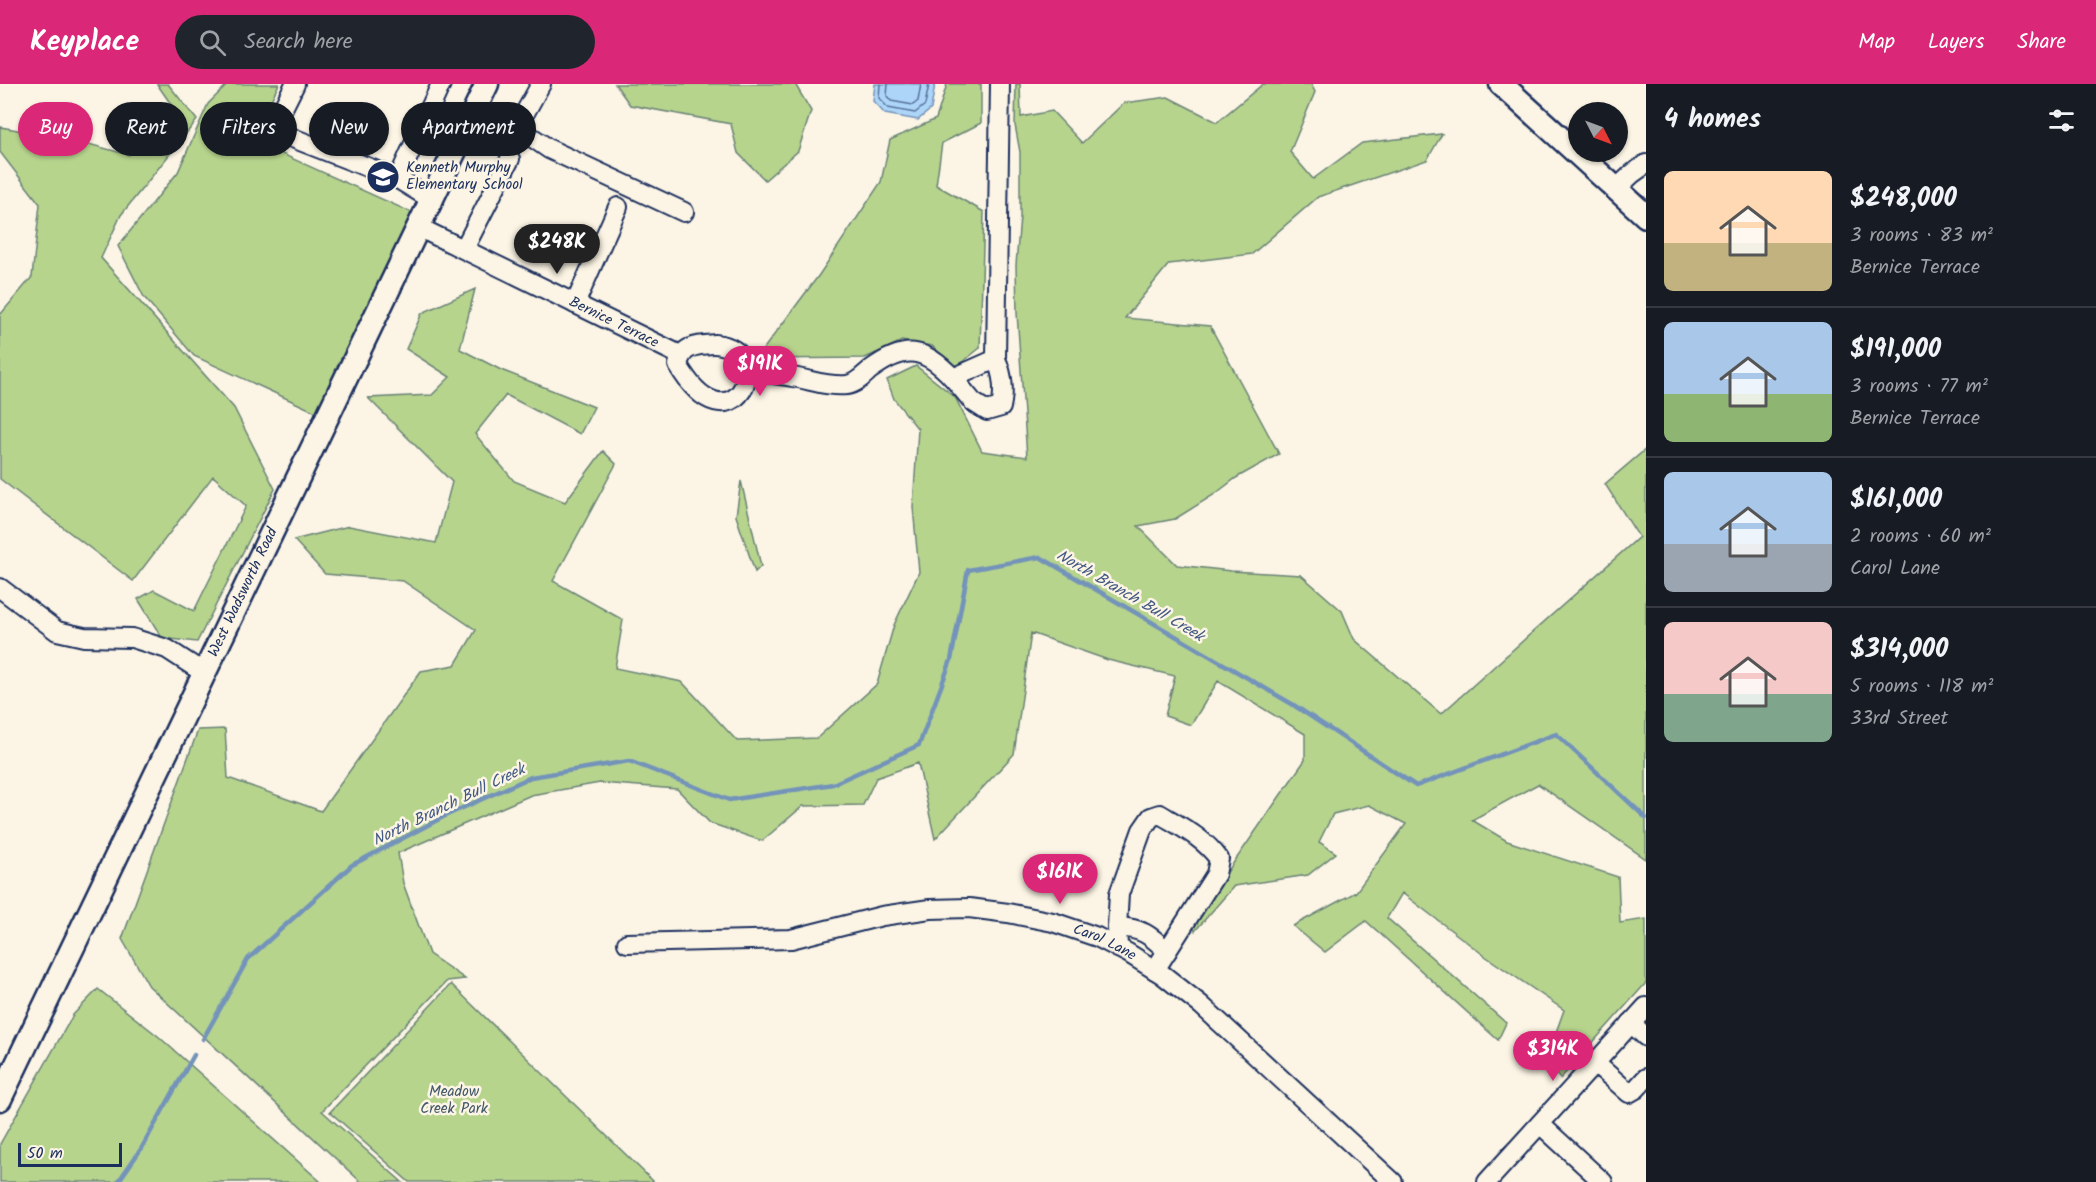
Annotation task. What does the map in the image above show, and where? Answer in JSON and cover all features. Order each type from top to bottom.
[{"type":"main road","name":"West Wadsworth Road","points":[[479,102],[487,84]]},
{"type":"main road","points":[[1502,84],[1646,216]]},
{"type":"main road","name":"West Wadsworth Road","points":[[0,1098],[452,156]]},
{"type":"street","points":[[295,84],[272,130],[398,179],[431,199]]},
{"type":"street","points":[[398,179],[441,84]]},
{"type":"street","points":[[531,102],[541,84]]},
{"type":"street","points":[[746,371],[834,386],[851,384],[878,364],[899,353],[919,352],[938,362],[973,402],[987,411],[1001,407],[1004,395],[1002,373],[996,359],[1000,84]]},
{"type":"street","points":[[536,140],[549,149],[684,212]]},
{"type":"street","points":[[464,249],[510,159]]},
{"type":"street","points":[[1616,189],[1646,164]]},
{"type":"street","points":[[574,304],[618,207]]},
{"type":"street","name":"Bernice Terrace","points":[[418,227],[680,355]]},
{"type":"street","points":[[703,345],[726,345],[736,351],[744,361],[746,371],[747,380],[742,393],[722,404],[702,396],[686,379],[678,365],[680,355],[690,348],[703,345]]},
{"type":"street","points":[[953,378],[996,359]]},
{"type":"street","points":[[0,588],[57,631],[84,637],[132,638],[167,650],[204,673]]},
{"type":"street","points":[[1118,948],[1119,894],[1142,830],[1151,817],[1160,814],[1198,837],[1212,848],[1219,859],[1216,874],[1155,970]]},
{"type":"street","name":"Carol Lane","points":[[627,943],[791,939],[882,916],[930,909],[969,908],[1053,922],[1097,937],[1118,948],[1155,970],[1201,1005],[1393,1182]]},
{"type":"street","points":[[1117,927],[1132,928],[1149,934],[1167,951]]},
{"type":"street","points":[[1487,1182],[1646,1007]]},
{"type":"street","points":[[1631,1023],[1646,1037]]},
{"type":"street","points":[[1595,1063],[1629,1093],[1646,1078]]},
{"type":"street","points":[[1540,1124],[1603,1182]]},
{"type":"green space","points":[[157,84],[168,84],[182,102],[169,102]]},
{"type":"green space","points":[[228,84],[279,84],[270,102],[210,102]]},
{"type":"green space","points":[[615,84],[795,84],[811,111],[798,151],[765,180],[738,153],[731,124],[630,105]]},
{"type":"green space","points":[[947,84],[981,84],[981,123],[942,143],[936,185],[984,212],[980,348],[956,367],[932,346],[902,341],[865,358],[756,359],[819,275],[881,182],[890,140],[936,119]]},
{"type":"green space","points":[[1016,84],[1020,84],[1021,117],[1052,111],[1082,143],[1124,103],[1168,97],[1217,122],[1263,84],[1311,84],[1315,92],[1290,152],[1313,179],[1362,143],[1442,134],[1427,160],[1318,197],[1252,254],[1169,264],[1125,318],[1210,326],[1279,454],[1236,478],[1175,519],[1138,526],[1177,565],[1301,575],[1342,611],[1354,639],[1441,714],[1639,537],[1605,484],[1646,449],[1646,859],[1538,784],[1472,820],[1507,841],[1618,877],[1620,923],[1646,919],[1646,983],[1560,1079],[1546,1060],[1564,1010],[1485,956],[1402,893],[1387,918],[1506,1023],[1498,1040],[1366,921],[1325,952],[1293,926],[1356,892],[1406,824],[1369,805],[1333,814],[1319,842],[1336,853],[1308,875],[1234,886],[1195,931],[1191,924],[1305,760],[1305,734],[1218,681],[1191,725],[1165,716],[1175,676],[1108,660],[1031,633],[1014,754],[935,839],[918,763],[876,778],[863,805],[803,806],[762,841],[710,823],[677,789],[600,783],[531,795],[398,853],[403,883],[429,954],[465,979],[447,981],[322,1111],[402,1182],[361,1182],[149,986],[122,939],[198,730],[225,729],[228,778],[321,811],[421,671],[455,665],[476,630],[403,581],[325,574],[294,540],[349,526],[436,543],[452,482],[368,398],[432,395],[450,377],[406,349],[422,313],[475,289],[460,349],[501,370],[594,407],[580,434],[506,395],[475,434],[514,481],[565,502],[603,451],[616,464],[553,581],[623,620],[615,668],[682,682],[737,741],[817,738],[877,684],[894,625],[919,572],[913,507],[918,429],[894,399],[887,380],[916,366],[955,397],[982,451],[1027,457],[1017,313],[1016,265],[1020,217],[1020,152],[1015,125]]},
{"type":"green space","points":[[188,109],[197,120],[188,131]]},
{"type":"green space","points":[[200,122],[200,156],[286,156],[415,214],[318,413],[194,356],[144,297],[118,246],[178,172],[185,156],[188,156],[188,149]]},
{"type":"green space","points":[[0,127],[18,130],[18,156],[93,156],[93,145],[105,148],[105,156],[168,156],[121,215],[101,258],[234,408],[275,489],[197,642],[162,638],[138,599],[154,590],[194,611],[246,506],[213,476],[133,581],[0,479],[0,315],[32,277],[40,204],[0,152]]},
{"type":"green space","points":[[741,481],[761,566],[755,572],[736,516]]},
{"type":"green space","name":"Meadow Creek Park","points":[[451,984],[654,1182],[409,1182],[330,1112]]},
{"type":"green space","points":[[98,989],[158,1036],[321,1182],[0,1182],[0,1144],[73,1015]]},
{"type":"water","points":[[875,84],[935,84],[931,109],[918,120],[885,114],[873,101]]},
{"type":"waterway","name":"North Branch Bull Creek","points":[[203,1039],[248,959],[352,865],[447,815],[531,777],[629,761],[729,800],[833,784],[919,745],[951,660],[968,570],[1040,557],[1292,704],[1416,786],[1556,734],[1646,818]]},
{"type":"waterway","name":"North Branch Bull Creek","points":[[118,1182],[141,1149],[194,1055]]},
{"type":"place","name":"Kenneth Murphy Elementary School","points":[[383,177]]}]
